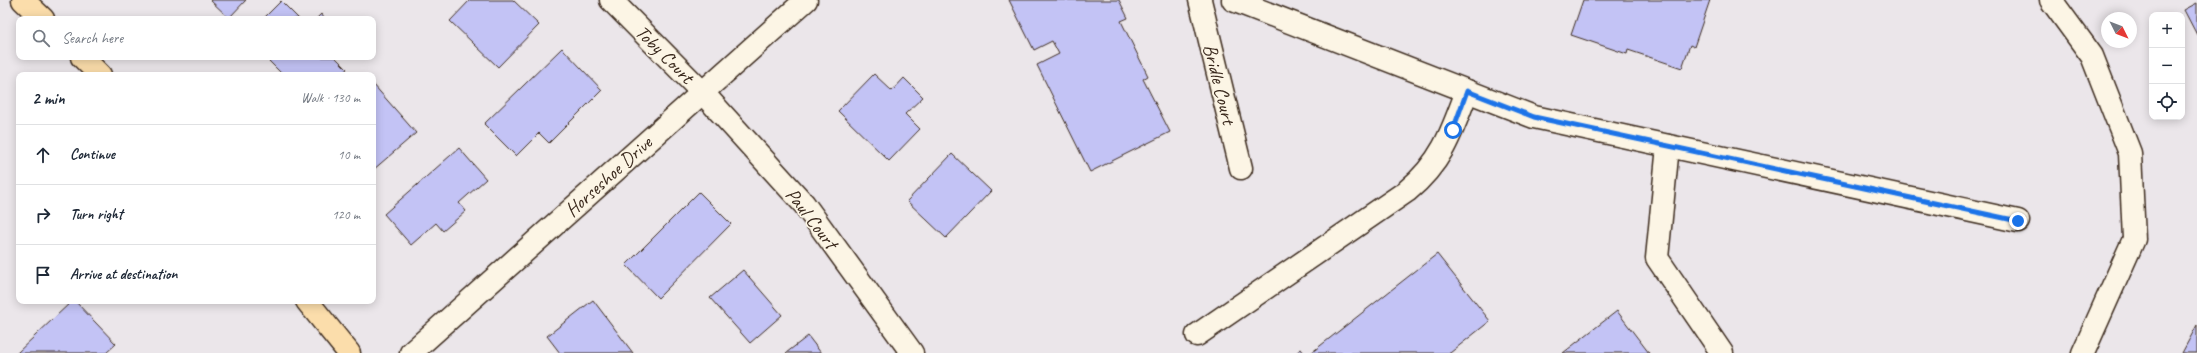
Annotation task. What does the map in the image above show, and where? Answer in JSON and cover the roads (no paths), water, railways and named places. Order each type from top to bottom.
[{"type":"main road","points":[[23,0],[39,16]]},
{"type":"main road","points":[[85,60],[97,72]]},
{"type":"main road","points":[[309,304],[349,353]]},
{"type":"street","name":"Toby Court","points":[[611,0],[702,92]]},
{"type":"street","name":"Horseshoe Drive","points":[[411,353],[806,0]]},
{"type":"street","name":"Bridle Court","points":[[1200,0],[1241,168]]},
{"type":"street","points":[[1233,0],[1534,117],[2018,221]]},
{"type":"street","points":[[2051,0],[2092,56],[2130,153],[2134,239],[2082,353]]},
{"type":"street","points":[[1197,335],[1425,176],[1438,157],[1453,130],[1467,91]]},
{"type":"street","name":"Paul Court","points":[[702,92],[804,204],[912,353]]},
{"type":"street","points":[[1668,146],[1657,258],[1722,353]]}]
